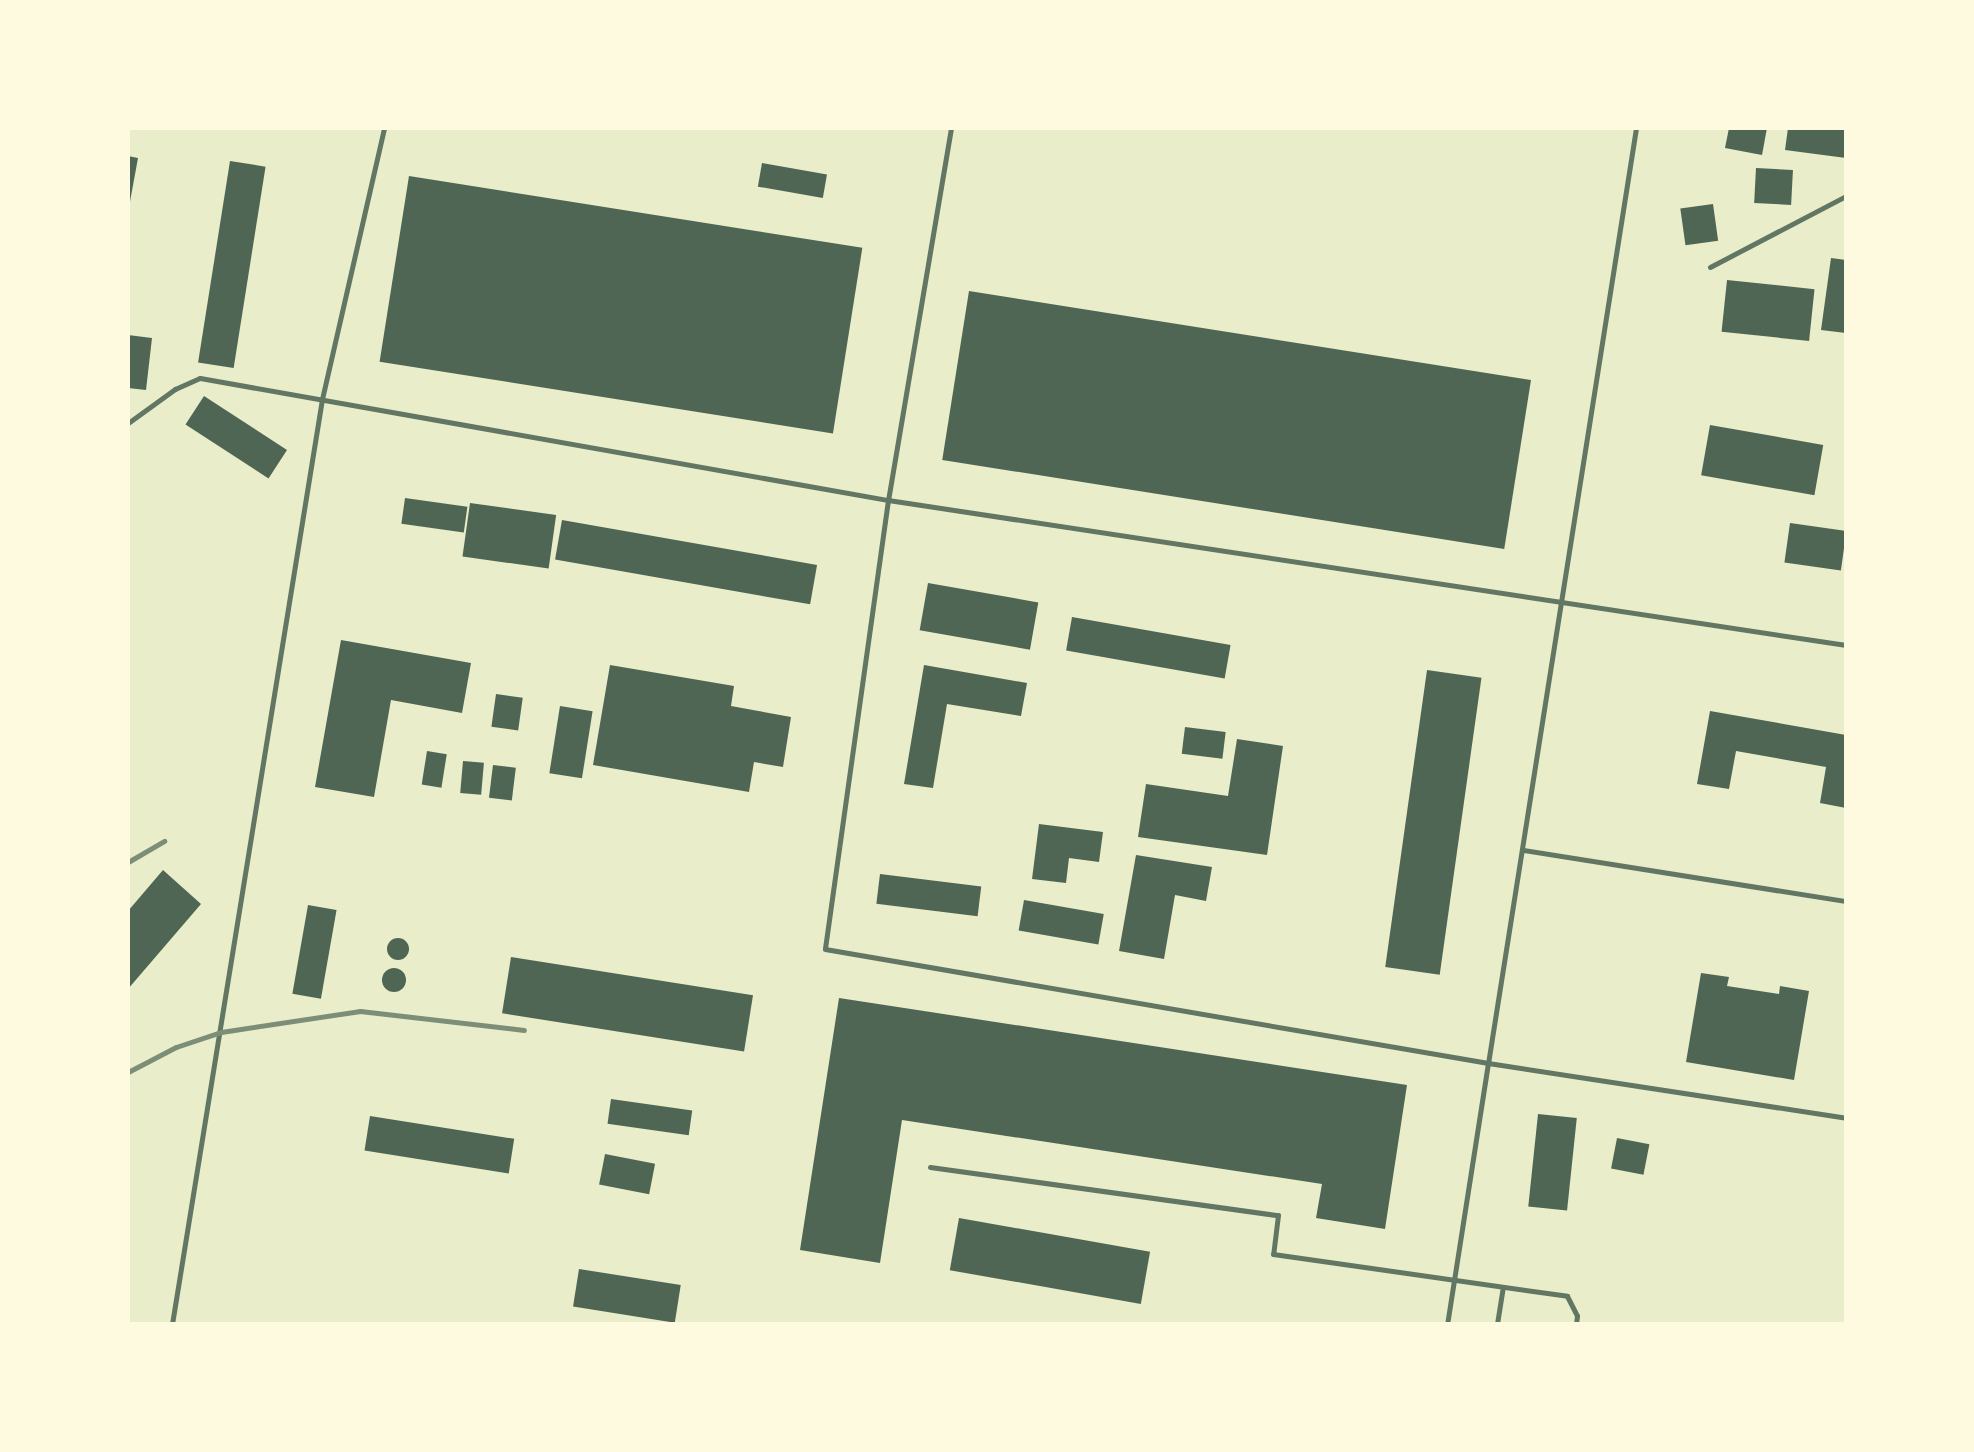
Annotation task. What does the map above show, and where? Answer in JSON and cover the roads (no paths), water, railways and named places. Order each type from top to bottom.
[{"type":"lane","points":[[172,1324],[322,399],[384,128]]},
{"type":"lane","points":[[950,128],[888,500],[824,949],[1488,1063],[1846,1118]]},
{"type":"lane","points":[[1447,1324],[1636,128]]},
{"type":"lane","points":[[1710,267],[1846,196]]},
{"type":"lane","points":[[128,424],[175,389],[200,378],[888,500],[1846,645]]},
{"type":"lane","points":[[1523,850],[1846,900]]},
{"type":"lane","points":[[930,1167],[1278,1216],[1272,1254],[1567,1296],[1577,1316],[1576,1324]]},
{"type":"lane","points":[[1497,1324],[1503,1286]]},
{"type":"railway","points":[[128,862],[164,841]]},
{"type":"railway","points":[[128,1072],[176,1047],[221,1032],[360,1011],[524,1030]]}]
